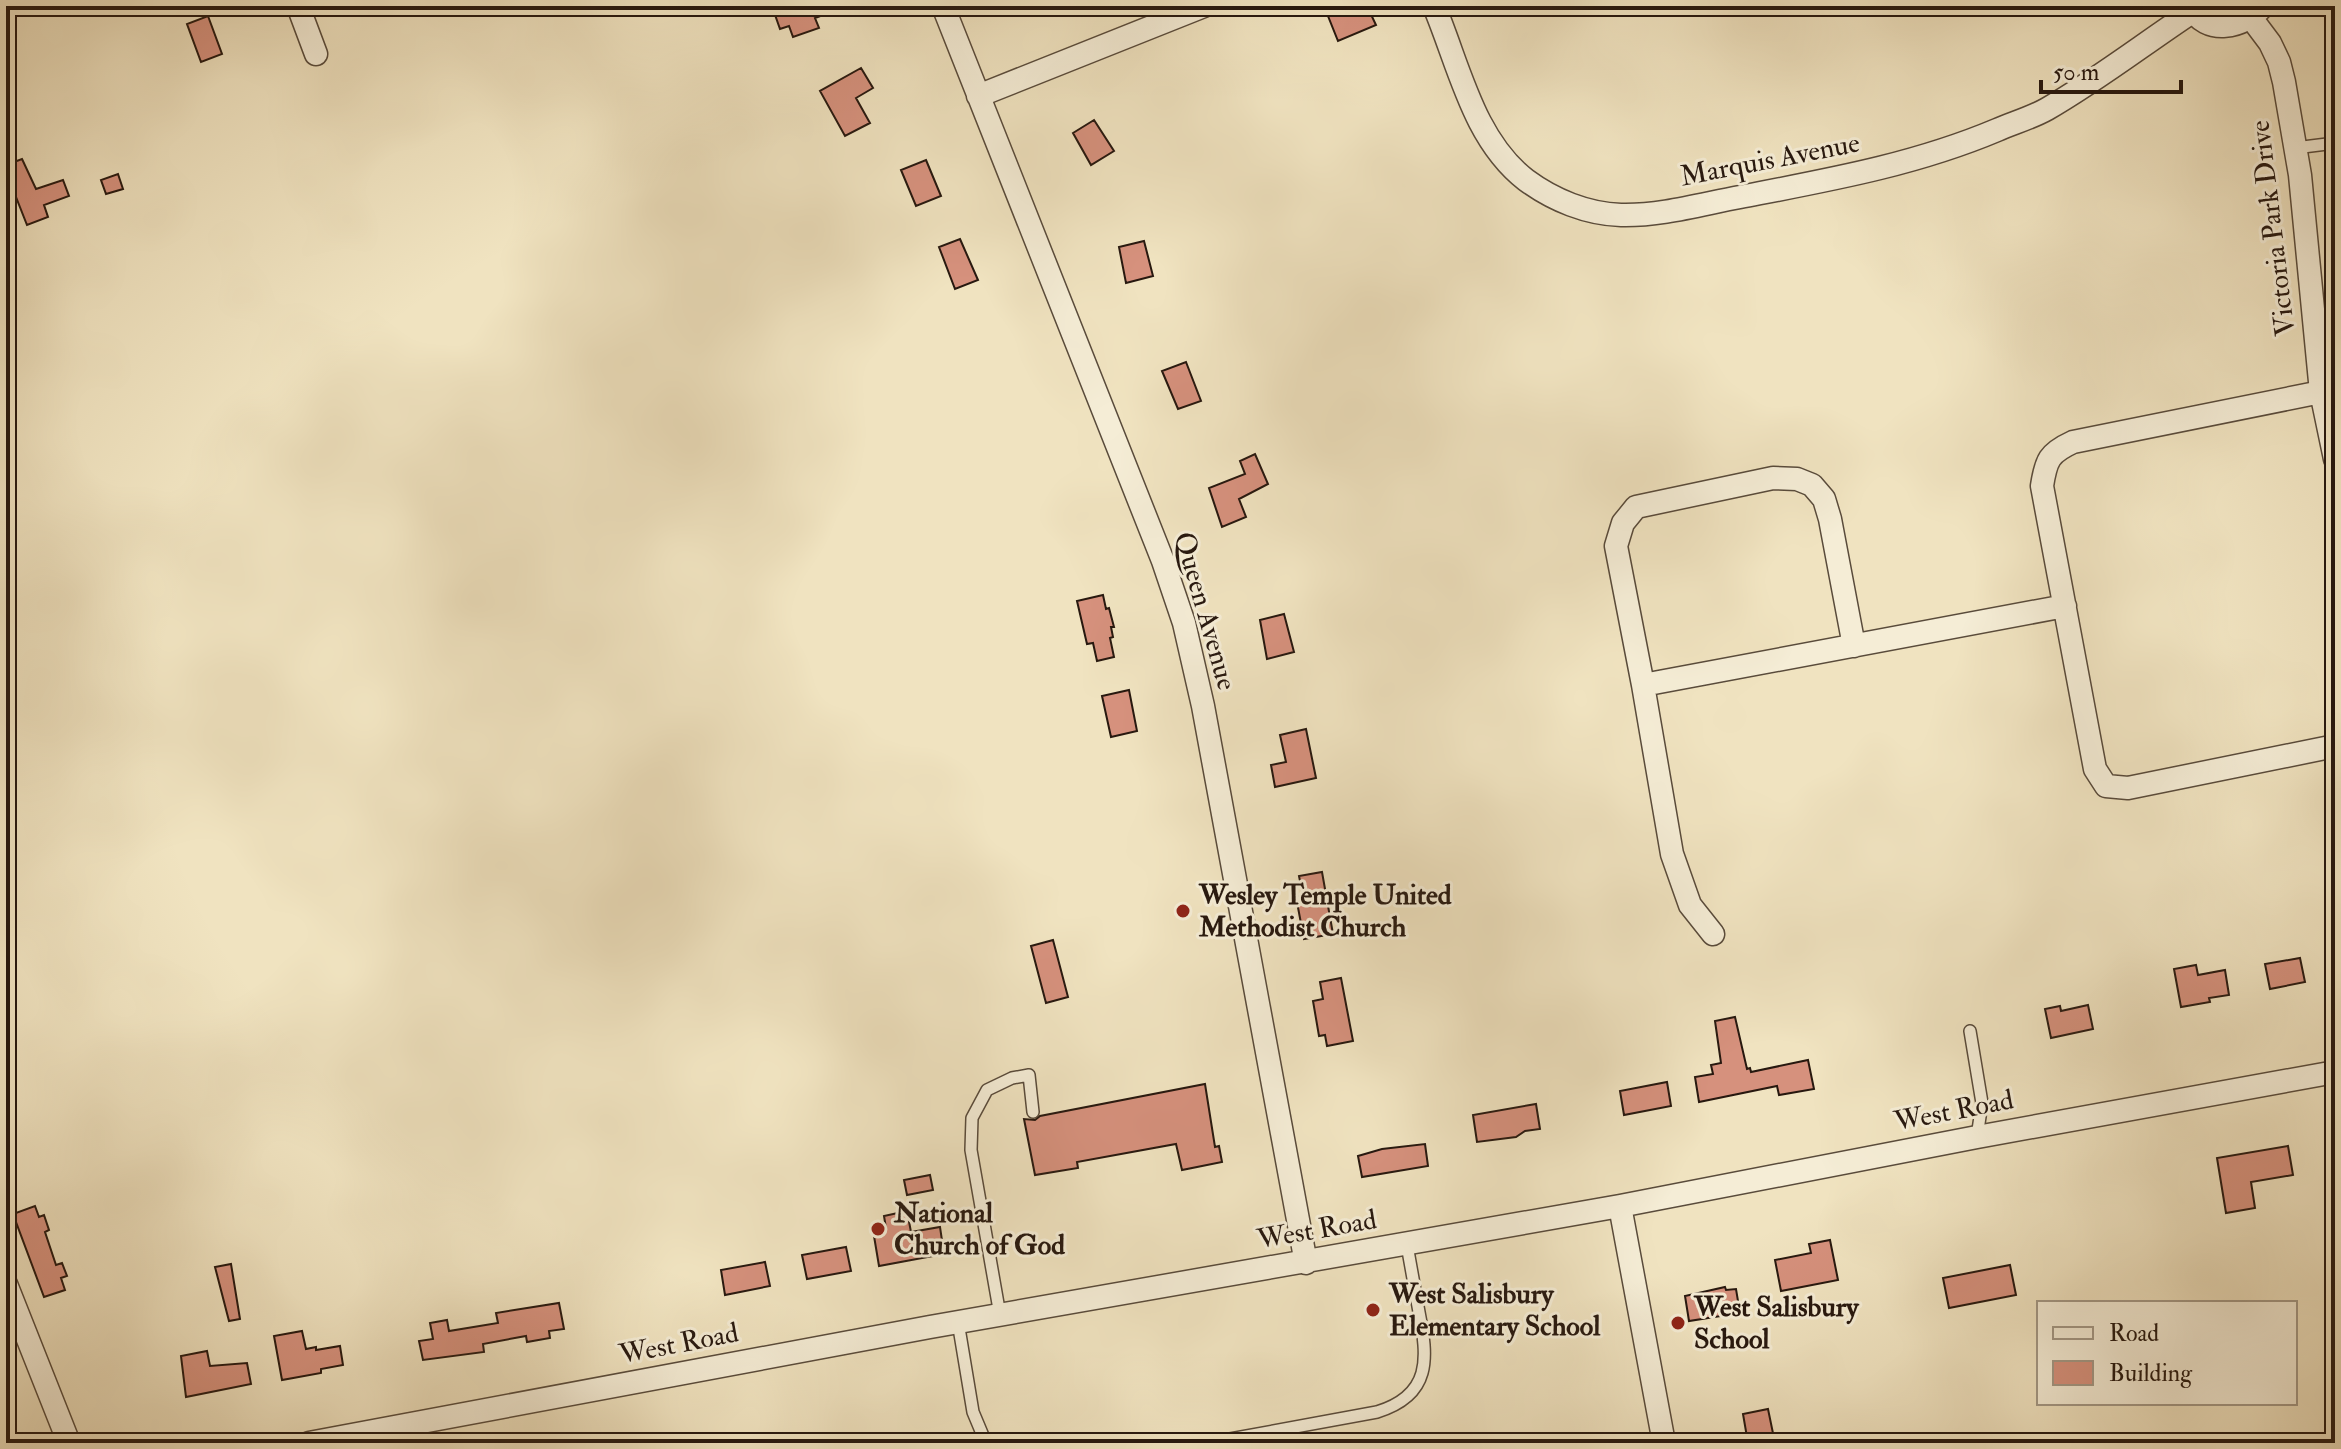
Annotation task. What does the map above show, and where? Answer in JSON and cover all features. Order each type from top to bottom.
[{"type":"street","points":[[298,6],[316,54]]},
{"type":"street","name":"Queen Avenue","points":[[943,6],[1163,561],[1184,623],[1203,706],[1306,1263]]},
{"type":"street","points":[[978,96],[1204,6]]},
{"type":"street","name":"Marquis Avenue","points":[[1441,8],[1475,110],[1495,147],[1508,163],[1532,184],[1559,200],[1620,215],[1661,211],[1846,177],[1949,150],[2046,110],[2191,9]]},
{"type":"street","points":[[2191,9],[2202,20],[2216,26],[2235,26],[2257,12]]},
{"type":"street","name":"Victoria Park Drive","points":[[2257,12],[2279,62],[2295,148],[2321,392],[2335,459]]},
{"type":"street","points":[[2321,392],[2073,442],[2056,450],[2045,465],[2042,486],[2095,769],[2106,786],[2128,788],[2335,746]]},
{"type":"street","points":[[1713,934],[1690,905],[1672,854],[1616,546],[1623,523],[1636,507],[1773,478],[1797,479],[1812,485],[1824,499],[1830,519],[1854,646]]},
{"type":"street","points":[[1643,685],[2065,606]]},
{"type":"street","name":"West Road","points":[[309,1443],[958,1322],[1620,1206],[1977,1137],[2334,1076]]},
{"type":"street","points":[[1620,1206],[1664,1443]]},
{"type":"street","points":[[6,1284],[69,1443]]},
{"type":"lane","points":[[2295,148],[2335,143]]},
{"type":"lane","points":[[1970,1031],[1982,1103],[1977,1137]]},
{"type":"lane","points":[[1000,1315],[971,1150],[972,1118],[987,1090],[1012,1078],[1029,1075],[1033,1112]]},
{"type":"lane","points":[[1208,1443],[1377,1412],[1407,1396],[1422,1373],[1427,1352],[1407,1245]]},
{"type":"lane","points":[[958,1322],[973,1412],[986,1443]]},
{"type":"building","points":[[781,6],[842,8],[815,18],[819,28],[793,37],[789,26],[780,29],[773,9]]},
{"type":"building","points":[[1324,6],[1367,6],[1376,25],[1338,41]]},
{"type":"building","points":[[208,16],[222,54],[201,62],[187,24]]},
{"type":"building","points":[[861,68],[873,88],[856,98],[870,123],[845,136],[820,91]]},
{"type":"building","points":[[1094,120],[1114,151],[1091,165],[1073,133]]},
{"type":"building","points":[[22,159],[36,189],[63,180],[69,196],[44,205],[48,217],[27,225],[12,187],[6,190],[6,165]]},
{"type":"building","points":[[926,160],[941,196],[916,206],[901,170]]},
{"type":"building","points":[[118,174],[123,189],[106,194],[101,180]]},
{"type":"building","points":[[960,239],[978,280],[955,289],[939,247]]},
{"type":"building","points":[[1144,241],[1153,276],[1126,283],[1119,247]]},
{"type":"building","points":[[1186,362],[1201,401],[1178,409],[1162,371]]},
{"type":"building","points":[[1255,454],[1268,484],[1239,499],[1246,517],[1222,527],[1209,488],[1245,474],[1240,461]]},
{"type":"building","points":[[1103,595],[1114,627],[1111,627],[1113,637],[1110,638],[1114,657],[1097,661],[1093,643],[1087,644],[1077,601]]},
{"type":"building","points":[[1284,614],[1294,652],[1267,659],[1260,620]]},
{"type":"building","points":[[1129,690],[1137,731],[1111,737],[1102,696]]},
{"type":"building","points":[[1306,729],[1316,778],[1275,787],[1271,765],[1286,762],[1280,735]]},
{"type":"building","points":[[1322,872],[1333,934],[1304,939],[1296,897],[1303,896],[1299,876]]},
{"type":"building","points":[[1053,940],[1068,997],[1046,1003],[1031,946]]},
{"type":"building","points":[[2300,958],[2305,982],[2270,989],[2265,964]]},
{"type":"building","points":[[2196,965],[2198,975],[2225,970],[2229,995],[2181,1007],[2174,969]]},
{"type":"building","points":[[1341,978],[1353,1041],[1327,1046],[1325,1035],[1319,1036],[1313,1001],[1323,999],[1320,982]]},
{"type":"building","points":[[2088,1005],[2093,1029],[2051,1038],[2045,1009],[2060,1006],[2061,1011]]},
{"type":"building","points":[[1735,1017],[1747,1069],[1750,1068],[1751,1072],[1808,1060],[1814,1089],[1779,1095],[1777,1086],[1699,1102],[1695,1077],[1713,1074],[1711,1065],[1721,1063],[1715,1021]]},
{"type":"building","points":[[1667,1082],[1671,1106],[1624,1115],[1620,1091]]},
{"type":"building","points":[[1205,1084],[1215,1147],[1219,1146],[1222,1162],[1182,1170],[1176,1144],[1077,1162],[1078,1168],[1035,1175],[1024,1119],[1035,1120],[1040,1116]]},
{"type":"building","points":[[1536,1104],[1540,1129],[1525,1131],[1516,1137],[1477,1142],[1473,1115]]},
{"type":"building","points":[[1425,1144],[1428,1166],[1362,1177],[1358,1156],[1382,1149]]},
{"type":"building","points":[[2288,1146],[2293,1175],[2251,1182],[2255,1208],[2226,1213],[2217,1158]]},
{"type":"building","points":[[930,1175],[933,1190],[907,1195],[904,1180]]},
{"type":"building","points":[[35,1206],[39,1217],[44,1215],[49,1230],[45,1232],[56,1265],[62,1263],[67,1276],[61,1278],[65,1290],[44,1297],[13,1214]]},
{"type":"building","points":[[907,1211],[911,1232],[940,1227],[944,1254],[879,1266],[873,1230],[886,1228],[884,1216]]},
{"type":"building","points":[[1830,1240],[1838,1280],[1781,1291],[1775,1260],[1811,1253],[1809,1244]]},
{"type":"building","points":[[846,1247],[851,1271],[807,1279],[802,1255]]},
{"type":"building","points":[[765,1262],[770,1286],[725,1295],[721,1270]]},
{"type":"building","points":[[231,1264],[240,1319],[229,1321],[215,1267]]},
{"type":"building","points":[[2010,1265],[2016,1295],[1949,1308],[1943,1278]]},
{"type":"building","points":[[1725,1287],[1726,1290],[1736,1289],[1740,1313],[1689,1321],[1685,1296]]},
{"type":"building","points":[[559,1303],[564,1329],[549,1331],[550,1338],[527,1342],[526,1336],[483,1344],[484,1352],[423,1360],[419,1341],[433,1339],[430,1323],[447,1320],[449,1331],[498,1323],[496,1313]]},
{"type":"building","points":[[302,1331],[306,1349],[340,1346],[343,1365],[321,1369],[321,1373],[282,1380],[274,1336]]},
{"type":"building","points":[[207,1351],[210,1366],[247,1363],[251,1384],[186,1397],[181,1356]]},
{"type":"building","points":[[1768,1409],[1775,1443],[1748,1443],[1743,1414]]},
{"type":"place","name":"Wesley Temple United Methodist Church","points":[[1183,911]]},
{"type":"place","name":"National Church of God","points":[[878,1229]]},
{"type":"place","name":"West Salisbury Elementary School","points":[[1373,1310]]},
{"type":"place","name":"West Salisbury School","points":[[1678,1323]]}]
